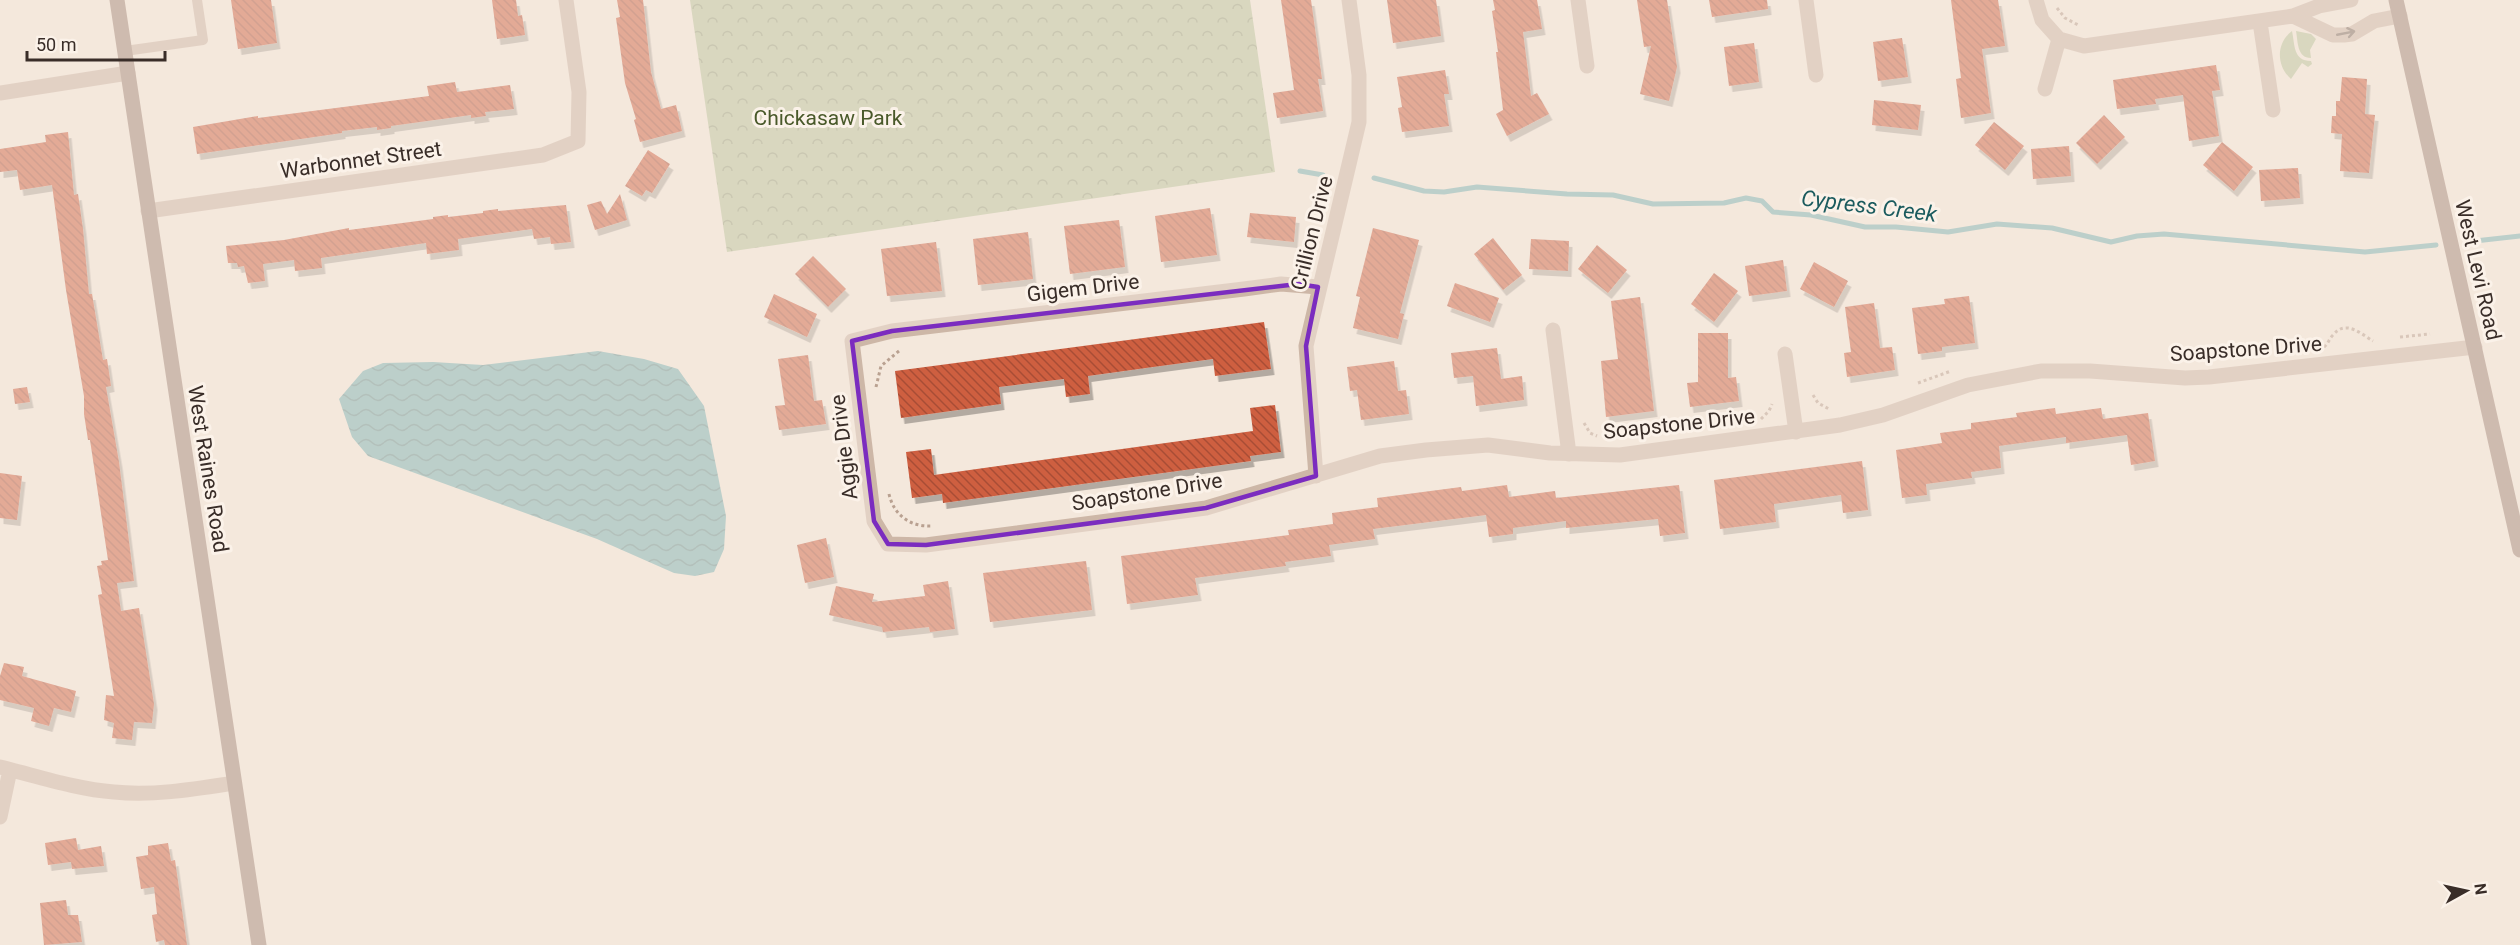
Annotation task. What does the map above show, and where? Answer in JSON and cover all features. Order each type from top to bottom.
[{"type":"main road","name":"West Raines Road","points":[[117,0],[259,945]]},
{"type":"main road","name":"West Levi Road","points":[[2396,0],[2520,550]]},
{"type":"street","name":"Warbonnet Street","points":[[148,211],[543,155],[578,141],[579,92],[566,0]]},
{"type":"street","name":"Crillion Drive","points":[[1316,476],[1306,346],[1318,287],[1344,194],[1359,122],[1360,83],[1348,0]]},
{"type":"street","points":[[1578,0],[1587,66]]},
{"type":"street","points":[[1806,0],[1816,75]]},
{"type":"street","points":[[2037,0],[2042,20],[2059,39],[2084,46],[2293,16],[2319,6],[2351,0]]},
{"type":"street","points":[[2293,16],[2333,35],[2352,34],[2374,21],[2400,16]]},
{"type":"street","points":[[2260,21],[2273,110]]},
{"type":"street","points":[[2045,89],[2059,39]]},
{"type":"street","points":[[0,93],[128,74]]},
{"type":"street","name":"Gigem Drive","points":[[852,341],[892,331],[1281,284],[1318,287]]},
{"type":"street","points":[[1553,330],[1569,454]]},
{"type":"street","name":"Aggie Drive","points":[[852,341],[874,521],[888,544]]},
{"type":"street","name":"Soapstone Drive","points":[[888,544],[926,545],[1206,508],[1380,456],[1426,450],[1488,445],[1569,454],[1620,455],[1796,432],[1859,422],[1968,385],[2041,371],[2090,371],[2185,378],[2209,377],[2475,347]]},
{"type":"street","points":[[1785,354],[1796,432]]},
{"type":"street","points":[[0,817],[5,768],[97,790],[116,792],[189,790],[234,783]]},
{"type":"lane","points":[[125,51],[203,40],[197,0]]},
{"type":"path","points":[[2054,1],[2066,18],[2085,27]]},
{"type":"path","points":[[1301,263],[1312,251]]},
{"type":"path","points":[[877,396],[876,379],[883,363],[899,351]]},
{"type":"path","points":[[879,360],[883,363]]},
{"type":"path","points":[[1754,420],[1767,414],[1772,404]]},
{"type":"path","points":[[1767,414],[1771,417]]},
{"type":"path","points":[[1584,423],[1590,433],[1599,437]]},
{"type":"path","points":[[889,493],[897,513],[913,524],[936,525]]},
{"type":"path","points":[[893,516],[897,513]]},
{"type":"highlighted area","points":[[1298,284],[1318,287],[1306,346],[1316,476],[1206,508],[926,545],[888,544],[874,521],[852,341],[892,331]]},
{"type":"green space","name":"Chickasaw Park","points":[[690,0],[1250,0],[1275,172],[727,252]]},
{"type":"green space","points":[[2292,31],[2298,55],[2311,61],[2312,64],[2308,67],[2302,63],[2291,79],[2283,68],[2280,55],[2283,42]]},
{"type":"green space","points":[[2296,31],[2311,34],[2316,39],[2310,50],[2311,58],[2301,52]]},
{"type":"water","points":[[598,351],[644,359],[678,369],[704,406],[726,516],[724,549],[714,572],[695,576],[674,573],[597,539],[368,456],[352,437],[339,399],[363,371],[383,363],[433,362],[483,365]]},
{"type":"building","points":[[231,0],[271,0],[277,43],[238,49]]},
{"type":"building","points":[[492,0],[516,0],[518,16],[522,15],[525,35],[497,39]]},
{"type":"building","points":[[617,0],[643,0],[651,72],[661,109],[676,105],[682,131],[640,142],[625,83],[616,18],[620,17]]},
{"type":"building","points":[[1281,0],[1311,0],[1322,79],[1318,79],[1323,111],[1277,118],[1273,93],[1294,90]]},
{"type":"building","points":[[1387,0],[1436,0],[1441,36],[1393,43]]},
{"type":"building","points":[[1493,0],[1537,0],[1542,29],[1523,32],[1531,96],[1537,93],[1549,114],[1507,136],[1496,114],[1503,110],[1492,11],[1495,10]]},
{"type":"building","points":[[1637,0],[1667,0],[1677,67],[1669,101],[1640,94],[1651,46],[1644,47]]},
{"type":"building","points":[[1709,0],[1767,0],[1768,9],[1712,17]]},
{"type":"building","points":[[1951,0],[1998,0],[2005,46],[1982,49],[1991,113],[1961,118],[1956,79],[1961,78]]},
{"type":"building","points":[[1902,38],[1908,77],[1878,81],[1873,42]]},
{"type":"building","points":[[1754,43],[1759,82],[1729,86],[1724,47]]},
{"type":"building","points":[[2216,65],[2220,90],[2212,91],[2219,136],[2189,141],[2183,95],[2155,99],[2156,104],[2117,109],[2113,80]]},
{"type":"building","points":[[1445,70],[1449,94],[1444,94],[1449,126],[1402,132],[1398,108],[1402,107],[1397,77]]},
{"type":"building","points":[[2342,77],[2367,79],[2365,114],[2375,115],[2369,173],[2340,171],[2342,134],[2331,133],[2332,116],[2336,116],[2336,101],[2340,101]]},
{"type":"building","points":[[455,82],[457,92],[510,85],[514,109],[485,112],[486,116],[471,118],[471,115],[377,130],[377,127],[342,131],[342,133],[197,154],[193,127],[258,116],[258,118],[429,96],[427,86]]},
{"type":"building","points":[[1874,100],[1921,105],[1918,130],[1872,125]]},
{"type":"building","points":[[2104,115],[2125,137],[2097,164],[2076,143]]},
{"type":"building","points":[[1994,122],[2024,146],[2005,170],[1975,145]]},
{"type":"building","points":[[68,132],[74,195],[78,194],[83,229],[89,294],[92,294],[103,360],[107,359],[111,386],[106,387],[119,462],[134,581],[117,583],[121,611],[139,608],[154,704],[152,723],[134,722],[132,740],[112,738],[114,723],[104,720],[106,695],[114,696],[98,595],[102,594],[97,566],[102,565],[101,561],[108,560],[84,414],[84,396],[66,290],[52,185],[20,190],[17,170],[0,172],[0,149],[46,142],[45,135]]},
{"type":"building","points":[[2222,142],[2253,167],[2234,191],[2203,165]]},
{"type":"building","points":[[2069,146],[2071,176],[2033,179],[2031,149]]},
{"type":"building","points":[[648,150],[670,164],[652,193],[646,190],[642,196],[625,186]]},
{"type":"building","points":[[2298,168],[2300,198],[2261,201],[2259,170]]},
{"type":"building","points":[[620,194],[627,220],[595,230],[587,205],[601,201],[607,214]]},
{"type":"building","points":[[566,205],[571,242],[551,244],[550,237],[534,239],[532,229],[458,239],[459,250],[427,254],[426,243],[321,258],[322,268],[295,271],[294,260],[263,264],[265,281],[248,283],[244,266],[238,267],[237,263],[228,263],[226,246],[284,240],[349,228],[349,230],[433,219],[433,217],[448,215],[448,217],[498,209],[498,211]]},
{"type":"building","points":[[1210,208],[1217,255],[1161,262],[1155,216]]},
{"type":"building","points":[[1250,213],[1296,217],[1294,242],[1247,237]]},
{"type":"building","points":[[1119,220],[1125,267],[1070,274],[1064,226]]},
{"type":"building","points":[[1373,228],[1419,240],[1400,313],[1404,314],[1398,339],[1353,328],[1360,297],[1356,296]]},
{"type":"building","points":[[1028,232],[1033,279],[978,285],[973,239]]},
{"type":"building","points":[[1493,238],[1522,275],[1503,290],[1474,254]]},
{"type":"building","points":[[1531,239],[1569,241],[1568,271],[1529,269]]},
{"type":"building","points":[[936,242],[942,291],[887,296],[881,249]]},
{"type":"building","points":[[1597,245],[1627,270],[1608,293],[1578,269]]},
{"type":"building","points":[[813,256],[846,289],[828,307],[795,274]]},
{"type":"building","points":[[1783,260],[1787,291],[1749,296],[1745,266]]},
{"type":"building","points":[[1814,262],[1848,281],[1834,307],[1800,289]]},
{"type":"building","points":[[1714,273],[1738,291],[1714,322],[1691,304]]},
{"type":"building","points":[[1455,283],[1499,298],[1490,322],[1447,306]]},
{"type":"building","points":[[774,294],[817,314],[807,337],[764,317]]},
{"type":"building","points":[[1969,296],[1975,343],[1942,347],[1942,351],[1918,354],[1912,308],[1945,304],[1944,299]]},
{"type":"building","points":[[1640,297],[1654,411],[1606,417],[1601,361],[1618,359],[1611,301]]},
{"type":"building","points":[[1874,303],[1880,348],[1892,347],[1895,370],[1847,377],[1844,353],[1851,352],[1845,307]]},
{"type":"building","points":[[1264,322],[1271,369],[1215,376],[1213,359],[1153,367],[1088,376],[1090,394],[1066,397],[1064,379],[999,387],[1001,404],[901,418],[895,371]]},
{"type":"building","points":[[1698,333],[1728,333],[1728,378],[1736,377],[1739,401],[1690,407],[1687,383],[1698,382]]},
{"type":"building","points":[[1497,348],[1501,379],[1522,376],[1524,400],[1476,406],[1473,376],[1454,378],[1451,353]]},
{"type":"building","points":[[808,355],[814,401],[822,400],[826,424],[779,430],[775,406],[785,405],[778,359]]},
{"type":"building","points":[[1394,361],[1398,391],[1406,390],[1409,414],[1361,420],[1357,390],[1350,391],[1347,367]]},
{"type":"building","points":[[27,387],[30,402],[15,404],[13,389]]},
{"type":"building","points":[[1275,405],[1281,452],[1250,456],[1251,461],[943,503],[942,494],[912,498],[906,452],[931,449],[934,475],[1253,431],[1250,408]]},
{"type":"building","points":[[2055,408],[2056,414],[2101,408],[2103,419],[2148,413],[2155,461],[2131,465],[2127,435],[2066,443],[2066,437],[1999,446],[2001,468],[1971,472],[1972,478],[1926,484],[1927,495],[1902,498],[1896,450],[1942,443],[1940,433],[1971,429],[1971,423],[2017,417],[2016,413]]},
{"type":"building","points":[[1862,461],[1868,510],[1843,513],[1841,495],[1774,504],[1776,522],[1720,529],[1714,480]]},
{"type":"building","points":[[0,473],[22,476],[17,520],[0,518]]},
{"type":"building","points":[[1507,485],[1509,497],[1555,491],[1556,498],[1679,485],[1685,533],[1660,536],[1658,519],[1566,528],[1566,521],[1513,528],[1513,534],[1489,537],[1486,515],[1373,529],[1375,539],[1329,545],[1331,556],[1285,562],[1286,566],[1195,578],[1198,595],[1127,604],[1121,556],[1289,535],[1288,530],[1333,524],[1332,513],[1378,507],[1377,498],[1461,487],[1462,491]]},
{"type":"building","points":[[826,538],[834,577],[805,583],[797,545]]},
{"type":"building","points":[[1086,561],[1092,610],[990,622],[983,573]]},
{"type":"building","points":[[948,581],[955,629],[930,632],[929,627],[883,632],[882,627],[829,615],[836,586],[874,594],[872,602],[925,596],[923,585]]},
{"type":"building","points":[[4,663],[24,667],[22,676],[76,691],[71,712],[54,708],[49,726],[31,721],[34,708],[0,700],[0,676]]},
{"type":"building","points":[[76,838],[78,850],[101,846],[104,866],[72,869],[71,862],[48,865],[45,843]]},
{"type":"building","points":[[168,843],[171,861],[175,860],[187,945],[165,945],[164,940],[156,942],[152,915],[157,914],[154,887],[141,889],[136,857],[148,855],[148,846]]},
{"type":"building","points":[[66,900],[68,915],[78,915],[82,942],[44,945],[40,903]]},
{"type":"waterway","name":"Cypress Creek","points":[[1300,171],[1323,175]]},
{"type":"waterway","name":"Cypress Creek","points":[[1374,178],[1424,191],[1444,192],[1477,187],[1613,195],[1653,204],[1724,203],[1746,198],[1762,201],[1773,212],[1811,215],[1865,227],[1896,227],[1948,232],[1997,224],[2052,228],[2111,242],[2137,236],[2164,234],[2365,252],[2436,245]]},
{"type":"waterway","name":"Cypress Creek","points":[[2466,242],[2520,236]]}]
